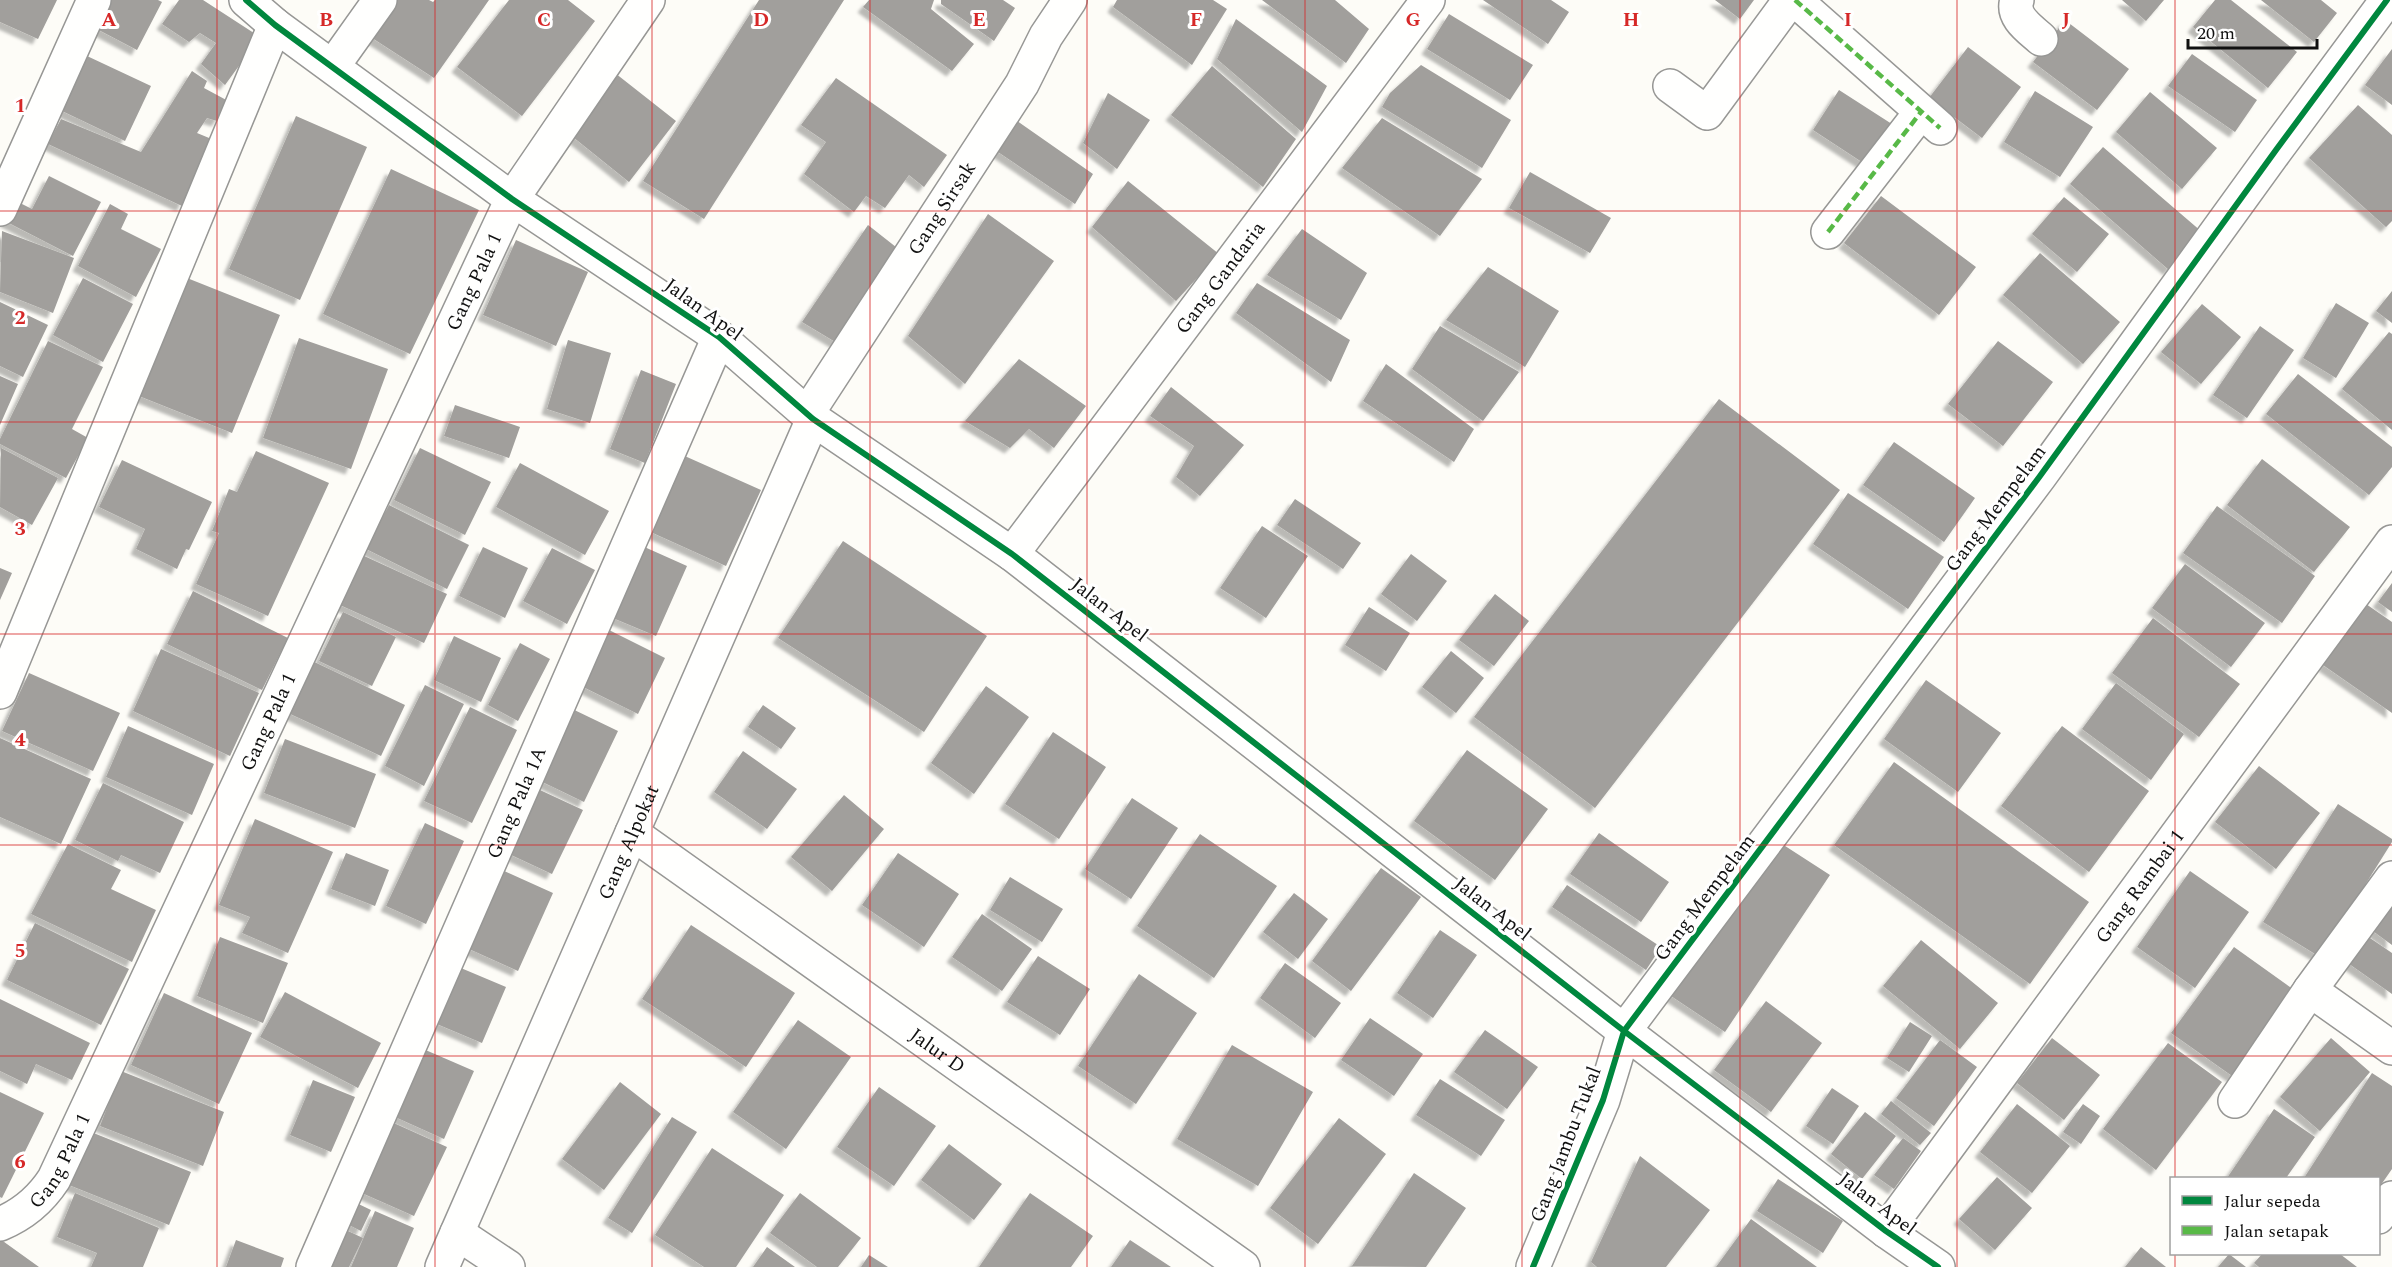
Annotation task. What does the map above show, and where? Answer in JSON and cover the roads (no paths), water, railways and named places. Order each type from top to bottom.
[{"type":"street","points":[[0,210],[94,0]]},
{"type":"street","name":"Jalan Apel","points":[[246,0],[275,25],[512,199],[719,337],[810,416],[1012,554],[1624,1031],[1886,1231],[1938,1267]]},
{"type":"street","points":[[333,66],[380,0]]},
{"type":"street","name":"Gang Pala 1","points":[[0,1224],[27,1209],[45,1192],[54,1179],[512,199],[648,0]]},
{"type":"street","name":"Gang Sirsak","points":[[810,416],[1022,84],[1046,36],[1070,0]]},
{"type":"street","name":"Gang Gandaria","points":[[1012,554],[1428,0]]},
{"type":"street","points":[[1670,86],[1707,112],[1790,0]]},
{"type":"street","points":[[1795,0],[1931,120],[1828,232]]},
{"type":"street","points":[[2017,0],[2015,5],[2018,17],[2041,39]]},
{"type":"street","name":"Gang Mempelam","points":[[1624,1031],[2040,476],[2387,0]]},
{"type":"street","points":[[0,692],[275,25]]},
{"type":"street","name":"Gang Pala 1A","points":[[313,1267],[719,337]]},
{"type":"street","name":"Gang Alpokat","points":[[442,1267],[632,833],[810,416]]},
{"type":"street","name":"Gang Rambai 1","points":[[1886,1231],[2392,542]]},
{"type":"street","name":"Jalur D","points":[[632,833],[1242,1267]]},
{"type":"street","points":[[2235,1101],[2310,990],[2392,878]]},
{"type":"street","points":[[2310,990],[2392,1048]]},
{"type":"street","name":"Gang Jambu Tukal","points":[[1533,1267],[1603,1100],[1624,1031]]},
{"type":"street","points":[[2380,1216],[2392,1198]]},
{"type":"street","points":[[457,1233],[508,1267]]}]
